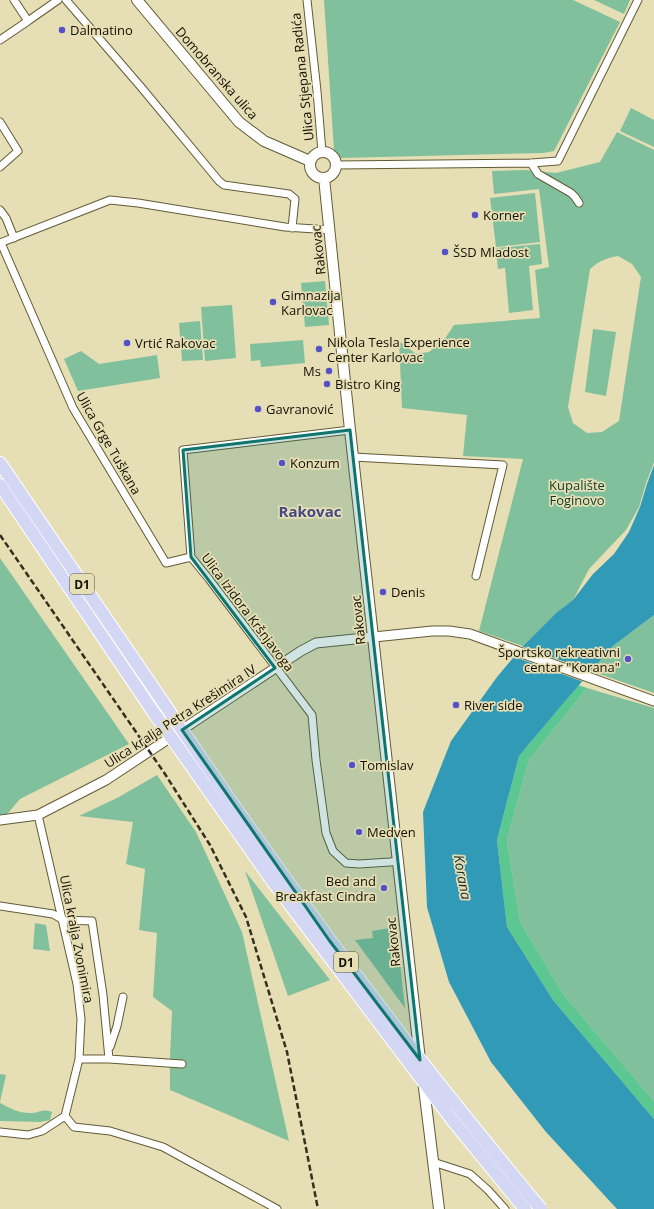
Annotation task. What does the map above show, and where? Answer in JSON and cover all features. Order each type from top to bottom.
[{"type":"highway","name":"D1","points":[[0,463],[276,866],[329,940],[459,1110],[541,1209]]},
{"type":"highway","name":"D1","points":[[0,485],[154,713],[273,882],[448,1115],[525,1209]]},
{"type":"main road","name":"Domobranska ulica","points":[[137,0],[239,122],[264,141],[310,161]]},
{"type":"main road","points":[[322,152],[328,152],[332,155],[336,165],[332,174],[324,178],[320,178],[313,173],[310,161],[316,154],[322,152]]},
{"type":"main road","name":"Rakovac","points":[[324,178],[350,430],[417,1033],[439,1209]]},
{"type":"street","points":[[14,0],[28,21]]},
{"type":"street","points":[[0,40],[58,0]]},
{"type":"street","points":[[66,0],[219,181],[224,185],[289,194],[295,199],[292,228]]},
{"type":"street","name":"Ulica Stjepana Radića","points":[[307,0],[322,152]]},
{"type":"street","points":[[336,165],[531,163],[558,161],[638,0]]},
{"type":"street","points":[[0,122],[18,151],[0,167]]},
{"type":"street","points":[[531,163],[538,174],[571,193],[579,203]]},
{"type":"street","name":"Ulica Grge Tuškana","points":[[191,557],[166,563],[73,408],[1,243],[110,200],[138,203],[292,228],[330,230]]},
{"type":"street","points":[[0,210],[6,218],[14,238]]},
{"type":"street","name":"Ulica Izidora Kršnjavoga","points":[[350,430],[183,450],[191,557],[312,715],[316,760],[326,834],[333,851],[346,863],[359,864],[399,861]]},
{"type":"street","points":[[353,457],[503,465],[476,576]]},
{"type":"street","name":"Ulica kralja Petra Krešimira IV","points":[[0,820],[38,815],[106,780],[301,651],[316,643],[449,631],[470,634],[654,700]]},
{"type":"street","name":"Ulica kralja Zvonimira","points":[[38,815],[77,984],[81,1019],[78,1058],[65,1116]]},
{"type":"street","points":[[0,906],[53,914],[63,920],[92,922],[103,995],[109,1059]]},
{"type":"street","points":[[108,1051],[117,1026],[123,996]]},
{"type":"street","points":[[78,1058],[182,1064]]},
{"type":"street","points":[[0,1132],[28,1134],[42,1131],[65,1116],[74,1127],[110,1131],[163,1148],[276,1209]]},
{"type":"street","points":[[433,1162],[470,1174],[488,1190],[505,1209]]},
{"type":"highlighted area","points":[[350,430],[420,1060],[329,940],[182,730],[275,668],[191,557],[183,450]]},
{"type":"green space","points":[[324,0],[573,0],[620,22],[554,151],[543,153],[342,158],[338,157],[334,150]]},
{"type":"green space","points":[[594,0],[630,0],[624,14]]},
{"type":"green space","points":[[631,108],[654,120],[654,147],[620,131]]},
{"type":"green space","name":"Kupalište Foginovo","points":[[617,132],[654,150],[654,462],[639,507],[626,530],[589,569],[573,600],[557,612],[523,646],[479,631],[523,459],[463,456],[467,415],[402,408],[399,341],[416,354],[429,352],[444,340],[454,325],[540,318],[535,270],[549,267],[539,189],[494,194],[492,171],[524,170],[556,173],[600,162]],"holes":[[[618,256],[632,264],[641,277],[619,421],[602,432],[587,433],[573,423],[568,407],[590,269],[603,260]]]},
{"type":"green space","points":[[535,193],[540,242],[496,247],[490,198]]},
{"type":"green space","points":[[540,244],[542,264],[529,266],[533,310],[509,313],[505,268],[498,269],[496,248]]},
{"type":"green space","points":[[325,281],[329,325],[305,327],[301,283]]},
{"type":"green space","points":[[232,305],[236,358],[205,361],[201,307]]},
{"type":"green space","points":[[200,321],[203,360],[182,361],[179,323]]},
{"type":"green space","points":[[593,329],[616,332],[606,396],[585,392]]},
{"type":"green space","points":[[303,340],[305,363],[261,367],[260,360],[251,361],[250,344]]},
{"type":"green space","points":[[81,351],[99,364],[157,355],[160,378],[78,391],[64,359]]},
{"type":"green space","points":[[0,558],[129,744],[20,799],[3,819],[0,819]]},
{"type":"green space","name":"Športsko rekreativni centar \"Korana\"","points":[[654,615],[654,693],[591,671],[613,646]]},
{"type":"green space","points":[[578,685],[587,688],[529,760],[507,840],[520,922],[563,994],[654,1101],[654,1119],[553,1000],[507,927],[497,840],[519,756]]},
{"type":"green space","points":[[587,688],[654,708],[654,1101],[563,994],[520,922],[507,840],[529,760]]},
{"type":"green space","points":[[157,775],[196,832],[242,932],[289,1141],[170,1090],[172,1011],[153,997],[157,933],[139,930],[145,869],[126,864],[133,822],[79,816],[119,797]]},
{"type":"green space","points":[[245,871],[330,980],[288,996]]},
{"type":"green space","points":[[35,923],[46,925],[50,951],[33,949]]},
{"type":"green space","points":[[396,927],[405,1008],[355,940],[373,938],[372,931]]},
{"type":"green space","points":[[0,1074],[6,1075],[0,1102]]},
{"type":"green space","points":[[0,1103],[26,1113],[46,1110],[52,1112],[50,1120],[40,1122],[0,1121]]},
{"type":"water","name":"Korana","points":[[654,465],[654,615],[613,646],[519,756],[497,840],[507,927],[553,1000],[654,1119],[654,1209],[617,1209],[546,1132],[491,1062],[449,982],[427,907],[423,812],[451,741],[497,677],[523,646],[557,612],[573,600],[593,574],[614,554],[629,532],[640,507]]},
{"type":"pier","points":[[521,646],[593,672],[584,682],[512,656]]},
{"type":"railway","points":[[0,535],[165,774],[210,845],[246,917],[287,1052],[318,1209]]},
{"type":"place","name":"Dalmatino","points":[[62,30]]},
{"type":"place","name":"Korner","points":[[475,215]]},
{"type":"place","name":"ŠSD Mladost","points":[[445,252]]},
{"type":"place","name":"Gimnazija Karlovac","points":[[273,302]]},
{"type":"place","name":"Vrtić Rakovac","points":[[127,343]]},
{"type":"place","name":"Nikola Tesla Experience Center Karlovac","points":[[319,349]]},
{"type":"place","name":"Ms","points":[[329,371]]},
{"type":"place","name":"Bistro King","points":[[327,384]]},
{"type":"place","name":"Gavranović","points":[[258,409]]},
{"type":"place","name":"Konzum","points":[[282,463]]},
{"type":"place","name":"Denis","points":[[383,592]]},
{"type":"place","name":"Športsko rekreativni centar \"Korana\"","points":[[628,659]]},
{"type":"place","name":"River side","points":[[456,705]]},
{"type":"place","name":"Tomislav","points":[[352,765]]},
{"type":"place","name":"Medven","points":[[359,832]]},
{"type":"place","name":"Bed and Breakfast Cindra","points":[[384,888]]},
{"type":"district","name":"Rakovac","points":[[310,511]]}]
